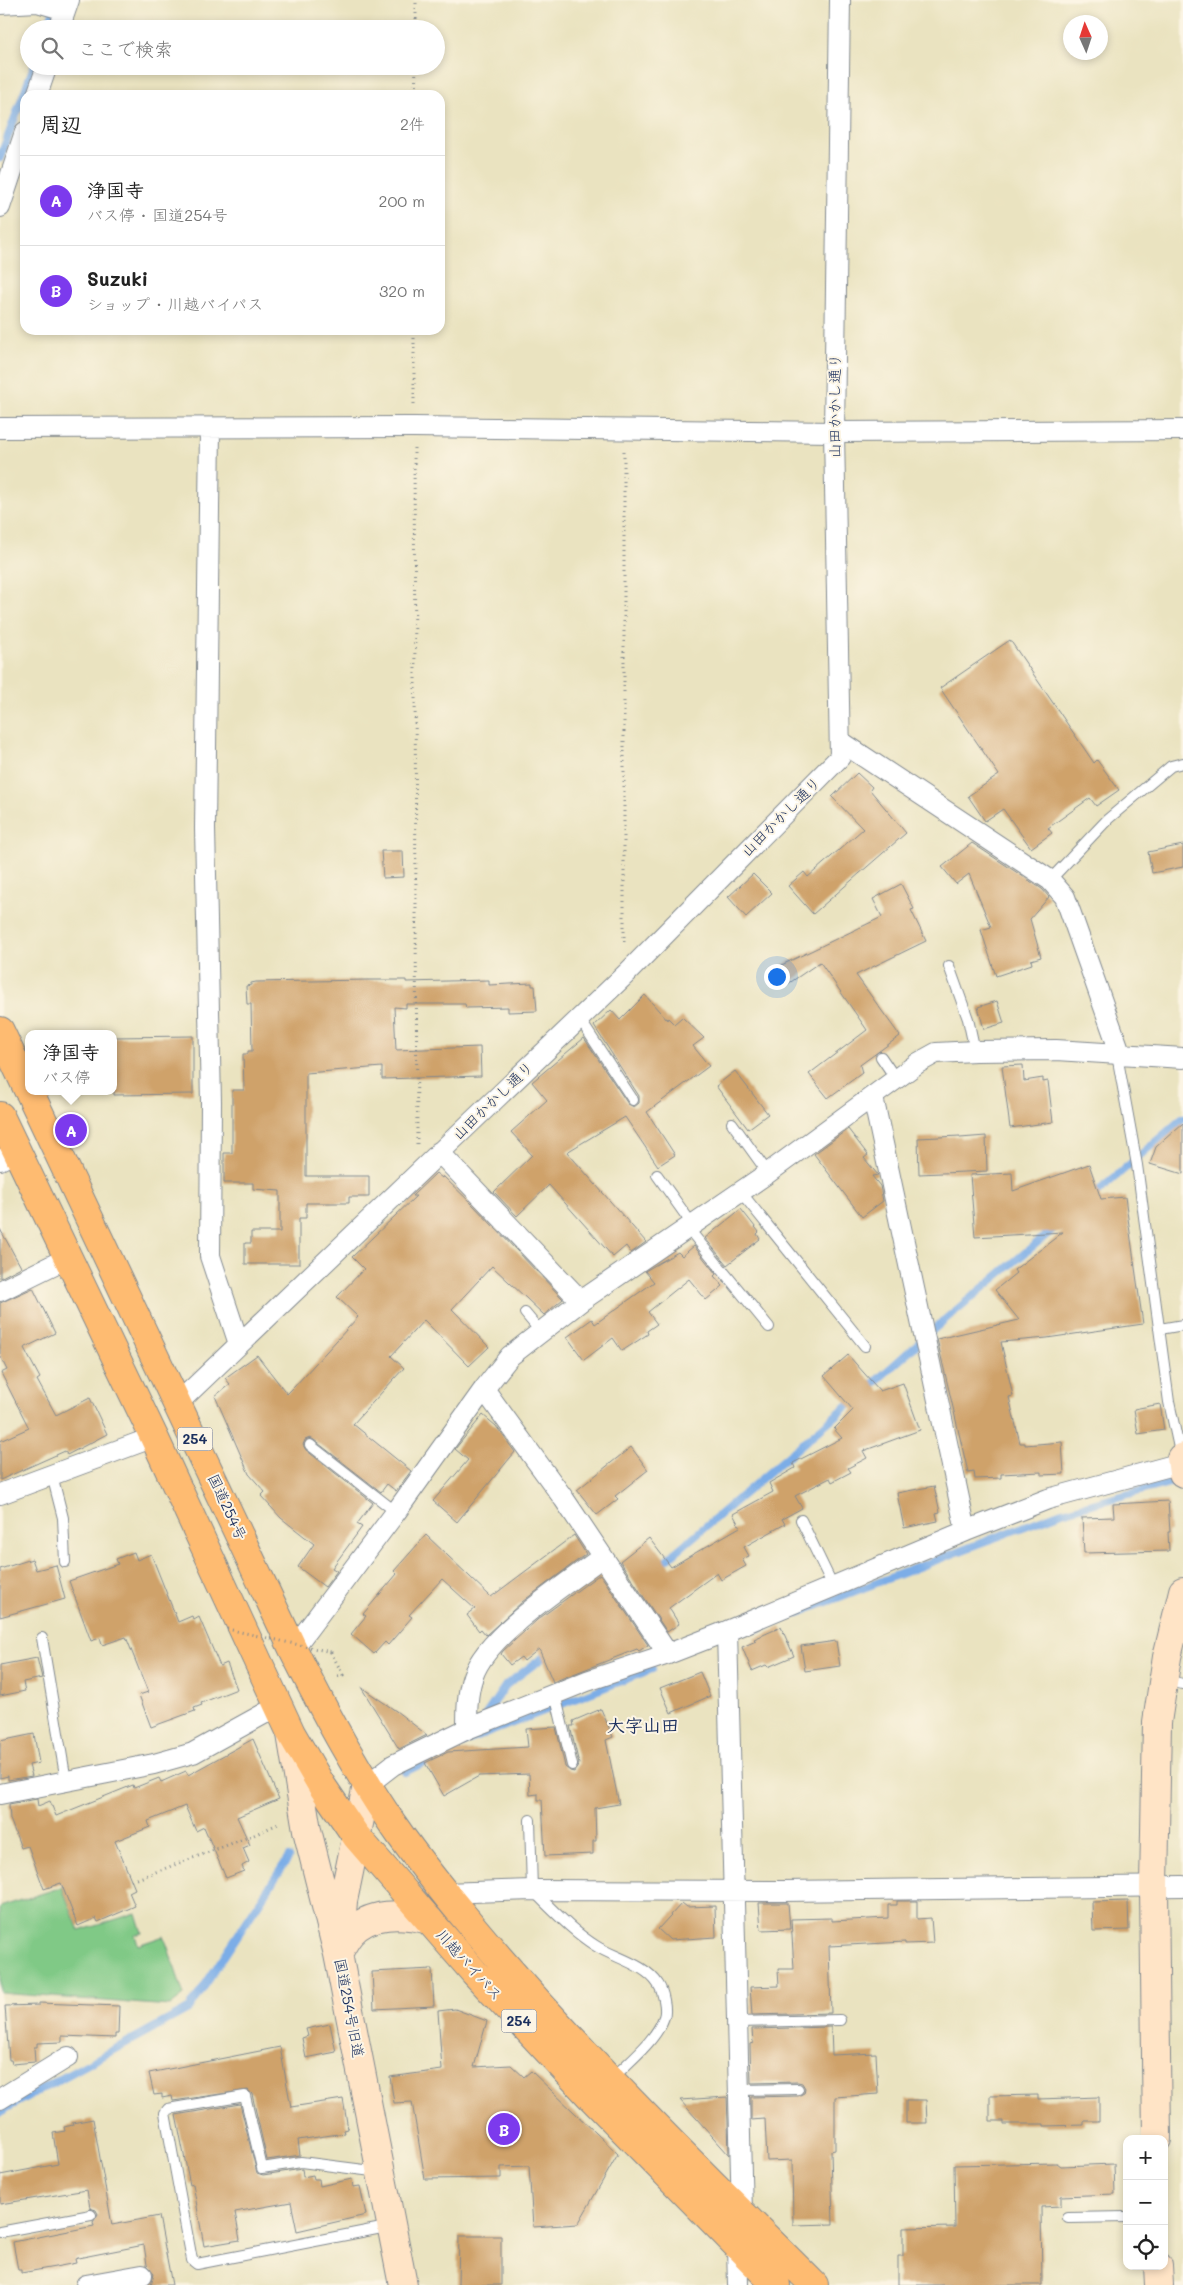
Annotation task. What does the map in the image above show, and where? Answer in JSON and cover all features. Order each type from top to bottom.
[{"type":"highway","name":"国道254号","points":[[0,1031],[25,1083]]},
{"type":"highway","name":"国道254号","points":[[31,1095],[293,1649],[366,1784]]},
{"type":"highway","name":"254","points":[[0,1116],[9,1156],[67,1258],[154,1437],[291,1733]]},
{"type":"highway","name":"川越バイパス","points":[[291,1733],[322,1786],[356,1836],[474,1972],[590,2096],[776,2285]]},
{"type":"highway","name":"川越バイパス","points":[[366,1784],[400,1835],[444,1893],[534,1998],[610,2081],[814,2285]]},
{"type":"street","name":"山田かかし通り","points":[[178,1403],[624,975],[840,757],[834,432],[840,0]]},
{"type":"street","points":[[0,4],[37,1],[64,13]]},
{"type":"street","points":[[39,90],[43,75]]},
{"type":"street","points":[[0,207],[20,147]]},
{"type":"street","points":[[0,428],[210,429],[414,426],[834,432],[1183,430]]},
{"type":"street","points":[[210,429],[205,830],[211,1102],[210,1256],[239,1344]]},
{"type":"street","points":[[840,741],[1050,880],[1065,896],[1119,1055]]},
{"type":"street","points":[[293,1649],[510,1356],[581,1301],[768,1173],[918,1063],[936,1053],[974,1051],[1056,1050],[1183,1058]]},
{"type":"street","points":[[873,1097],[966,1530]]},
{"type":"street","points":[[440,1152],[581,1301]]},
{"type":"street","points":[[0,1291],[67,1258]]},
{"type":"street","points":[[484,1389],[564,1499],[668,1654]]},
{"type":"street","points":[[0,1494],[154,1437]]},
{"type":"street","points":[[338,1954],[343,1901],[366,1784],[393,1765],[467,1729],[555,1694],[727,1632],[966,1530],[1048,1499],[1182,1463]]},
{"type":"street","points":[[467,1729],[467,1705],[473,1675],[493,1643],[531,1611],[602,1557]]},
{"type":"street","points":[[1157,2135],[1154,1887],[1157,1722],[1173,1682],[1167,1657],[1183,1590]]},
{"type":"street","points":[[727,1632],[742,2212]]},
{"type":"street","points":[[0,1794],[154,1764],[193,1753],[278,1706]]},
{"type":"street","name":"国道254号旧道","points":[[291,1733],[304,1812],[321,1892],[338,1954],[403,2285]]},
{"type":"street","points":[[444,1893],[532,1890],[734,1891],[1183,1886]]},
{"type":"street","points":[[338,1954],[349,1934],[374,1918],[410,1915],[429,1920]]},
{"type":"street","points":[[0,2099],[68,2057]]},
{"type":"street","points":[[738,2248],[738,2285]]},
{"type":"street","points":[[1158,2270],[1159,2285]]},
{"type":"street","points":[[86,2285],[142,2275]]},
{"type":"lane","points":[[1050,880],[1108,819],[1171,766],[1183,763]]},
{"type":"lane","points":[[949,966],[968,1020],[974,1051]]},
{"type":"lane","points":[[579,1018],[633,1100]]},
{"type":"lane","points":[[1119,1055],[1160,1329],[1169,1402],[1182,1463]]},
{"type":"lane","points":[[881,1057],[896,1079]]},
{"type":"lane","points":[[732,1123],[768,1173]]},
{"type":"lane","points":[[657,1175],[690,1226],[769,1327]]},
{"type":"lane","points":[[740,1191],[864,1346]]},
{"type":"lane","points":[[525,1313],[540,1331]]},
{"type":"lane","points":[[1160,1329],[1183,1325]]},
{"type":"lane","points":[[310,1445],[396,1512]]},
{"type":"lane","points":[[52,1474],[64,1518],[65,1562]]},
{"type":"lane","points":[[801,1520],[833,1586]]},
{"type":"lane","points":[[42,1638],[66,1781]]},
{"type":"lane","points":[[555,1694],[572,1765]]},
{"type":"lane","points":[[530,1820],[532,1890],[565,1922],[596,1946],[646,1972],[658,1984],[663,1997],[665,2015],[657,2032],[610,2081]]},
{"type":"lane","points":[[738,2022],[840,2020]]},
{"type":"lane","points":[[739,2090],[798,2089]]},
{"type":"lane","points":[[381,2172],[301,2162],[262,2168],[245,2096],[168,2109],[165,2114],[192,2260],[197,2264],[392,2226]]},
{"type":"lane","points":[[0,2232],[91,2215]]},
{"type":"lane","points":[[1068,2218],[1123,2217]]},
{"type":"path","points":[[416,0],[416,20]]},
{"type":"path","points":[[415,90],[416,75]]},
{"type":"path","points":[[414,335],[417,1174]]},
{"type":"path","points":[[624,429],[624,975]]},
{"type":"path","points":[[227,1629],[331,1652],[343,1674],[337,1677],[334,1671]]},
{"type":"path","points":[[137,1879],[254,1835],[304,1812]]},
{"type":"green space","points":[[62,1887],[79,1931],[136,1913],[142,1933],[135,1935],[138,1945],[164,1936],[184,1995],[170,2006],[0,1993],[0,1907]]},
{"type":"building","points":[[1010,640],[1094,763],[1097,760],[1119,790],[1096,806],[1090,798],[1048,828],[1052,833],[1031,848],[1003,809],[985,821],[968,796],[999,775],[940,688]]},
{"type":"building","points":[[857,773],[872,787],[870,790],[906,833],[813,914],[788,886],[804,872],[808,877],[863,829],[832,797]]},
{"type":"building","points":[[972,843],[1042,889],[1049,897],[1030,919],[1041,957],[1031,960],[1032,964],[996,976],[981,930],[991,927],[969,874],[956,884],[942,867]]},
{"type":"building","points":[[1183,845],[1183,867],[1152,873],[1148,852]]},
{"type":"building","points":[[381,851],[403,851],[404,877],[383,878]]},
{"type":"building","points":[[753,874],[772,893],[746,917],[728,897]]},
{"type":"building","points":[[901,884],[914,909],[911,910],[926,941],[856,975],[900,1036],[860,1065],[862,1073],[828,1098],[809,1074],[867,1030],[820,962],[782,988],[769,971],[882,917],[873,899]]},
{"type":"building","points":[[406,980],[406,982],[489,980],[489,985],[532,983],[532,986],[535,986],[537,1011],[508,1012],[508,1007],[466,1008],[465,1004],[406,1004],[406,1008],[394,1007],[396,1050],[480,1047],[481,1076],[382,1079],[382,1067],[306,1073],[306,1176],[369,1176],[369,1197],[349,1197],[349,1203],[306,1203],[306,1218],[299,1218],[299,1264],[245,1264],[245,1243],[251,1243],[251,1232],[280,1232],[280,1191],[253,1189],[253,1183],[224,1183],[224,1153],[232,1153],[232,1090],[244,1090],[243,1054],[248,1054],[248,1051],[252,1051],[251,1004],[247,1004],[246,986],[256,982]]},
{"type":"building","points":[[645,995],[667,1020],[668,1018],[674,1024],[682,1017],[704,1038],[693,1046],[709,1066],[647,1112],[675,1155],[658,1166],[625,1117],[567,1152],[646,1242],[631,1253],[626,1246],[613,1257],[549,1185],[517,1216],[494,1192],[532,1155],[511,1132],[547,1100],[532,1082],[584,1038],[628,1104],[634,1107],[639,1103],[639,1096],[594,1026],[611,1010],[620,1020]]},
{"type":"building","points":[[997,1001],[1004,1023],[984,1029],[978,1007]]},
{"type":"building","points":[[193,1036],[193,1094],[117,1095],[117,1037]]},
{"type":"building","points":[[1023,1065],[1024,1081],[1043,1078],[1043,1082],[1048,1081],[1053,1122],[1010,1128],[1002,1066]]},
{"type":"building","points":[[735,1071],[768,1114],[748,1129],[716,1086]]},
{"type":"building","points":[[1183,1123],[1183,1174],[1150,1164],[1156,1147]]},
{"type":"building","points":[[848,1129],[868,1155],[864,1158],[878,1175],[872,1176],[880,1186],[883,1201],[862,1217],[814,1154]]},
{"type":"building","points":[[960,1136],[960,1138],[986,1136],[987,1171],[919,1174],[918,1138]]},
{"type":"building","points":[[1089,1164],[1101,1199],[1125,1197],[1143,1324],[1047,1338],[1001,1342],[1013,1396],[1009,1397],[1020,1443],[1025,1443],[1025,1445],[1062,1442],[1064,1474],[1041,1475],[1041,1472],[1001,1474],[1001,1478],[975,1479],[974,1471],[968,1472],[937,1339],[1019,1320],[995,1290],[1016,1273],[1014,1270],[1063,1232],[975,1237],[970,1175],[1012,1173],[1013,1191]]},
{"type":"building","points":[[436,1173],[442,1178],[443,1176],[472,1204],[563,1299],[544,1315],[492,1266],[452,1309],[489,1347],[469,1366],[424,1320],[391,1356],[404,1368],[353,1424],[411,1471],[396,1491],[387,1484],[381,1492],[314,1440],[310,1438],[305,1440],[303,1445],[306,1450],[373,1503],[357,1524],[362,1527],[332,1568],[337,1571],[325,1587],[298,1567],[314,1544],[281,1518],[261,1496],[265,1492],[249,1474],[215,1396],[230,1384],[225,1378],[257,1355],[287,1394],[294,1387],[358,1317],[337,1297],[364,1269],[352,1257],[416,1196],[412,1196]]},
{"type":"building","points":[[741,1209],[759,1232],[757,1234],[760,1239],[727,1265],[705,1238]]},
{"type":"building","points":[[0,1229],[21,1267],[0,1278]]},
{"type":"building","points":[[694,1246],[723,1286],[706,1300],[689,1279],[648,1312],[657,1324],[647,1331],[648,1334],[622,1351],[613,1338],[584,1360],[567,1337],[592,1319],[595,1324],[654,1282],[645,1271],[678,1252],[682,1256]]},
{"type":"building","points":[[33,1288],[55,1333],[24,1348],[40,1378],[37,1380],[56,1415],[90,1398],[107,1434],[67,1455],[65,1451],[0,1480],[0,1441],[29,1428],[1,1373],[7,1370],[0,1356],[0,1303]]},
{"type":"building","points":[[848,1355],[880,1391],[903,1383],[920,1430],[863,1451],[867,1458],[848,1468],[851,1472],[832,1482],[830,1478],[795,1496],[802,1508],[782,1519],[785,1524],[744,1547],[749,1556],[742,1559],[746,1566],[721,1580],[717,1573],[669,1608],[679,1624],[667,1632],[620,1561],[649,1538],[671,1567],[740,1527],[733,1514],[773,1492],[769,1483],[795,1468],[793,1463],[842,1438],[834,1429],[853,1410],[824,1376]]},
{"type":"building","points":[[1160,1404],[1164,1430],[1138,1434],[1134,1409]]},
{"type":"building","points":[[483,1415],[496,1426],[515,1452],[457,1522],[433,1501],[468,1460],[455,1449]]},
{"type":"building","points":[[631,1447],[648,1470],[615,1496],[618,1499],[597,1515],[577,1490]]},
{"type":"building","points":[[934,1486],[940,1512],[936,1513],[938,1521],[904,1528],[897,1493]]},
{"type":"building","points":[[1168,1501],[1169,1551],[1084,1553],[1082,1518],[1114,1517],[1113,1504]]},
{"type":"building","points":[[426,1535],[491,1597],[574,1535],[586,1554],[522,1602],[486,1635],[481,1629],[479,1631],[467,1615],[475,1609],[442,1579],[409,1615],[412,1617],[388,1645],[385,1642],[374,1654],[351,1634],[366,1616],[363,1614],[397,1574],[394,1571]]},
{"type":"building","points":[[134,1552],[137,1560],[151,1554],[178,1622],[192,1616],[194,1620],[199,1617],[220,1666],[227,1663],[237,1689],[201,1703],[202,1705],[194,1708],[195,1711],[151,1727],[139,1695],[148,1692],[126,1637],[102,1645],[100,1638],[91,1641],[69,1581],[118,1564],[116,1559]]},
{"type":"building","points":[[32,1559],[36,1570],[56,1565],[65,1599],[0,1617],[0,1569]]},
{"type":"building","points":[[600,1574],[648,1645],[639,1651],[637,1649],[553,1682],[539,1649],[524,1661],[521,1657],[510,1665],[501,1654],[503,1651],[537,1620]]},
{"type":"building","points":[[781,1627],[794,1656],[768,1667],[766,1665],[752,1671],[742,1647],[756,1641],[754,1639]]},
{"type":"building","points":[[836,1641],[840,1666],[805,1671],[801,1646]]},
{"type":"building","points":[[37,1658],[42,1678],[23,1682],[25,1691],[0,1696],[0,1665]]},
{"type":"building","points":[[700,1672],[710,1696],[671,1713],[660,1688]]},
{"type":"building","points":[[361,1687],[396,1711],[427,1735],[399,1749]]},
{"type":"building","points":[[601,1709],[613,1737],[606,1740],[619,1804],[595,1808],[596,1841],[593,1841],[593,1854],[545,1856],[542,1800],[538,1800],[538,1794],[530,1795],[529,1774],[479,1776],[444,1796],[425,1763],[448,1752],[528,1747],[526,1729],[556,1727],[565,1767],[574,1772],[579,1764],[570,1726],[574,1726],[573,1721]]},
{"type":"building","points":[[34,1734],[39,1763],[29,1765],[32,1776],[8,1780],[8,1776],[0,1778],[0,1741]]},
{"type":"building","points":[[253,1739],[279,1799],[237,1817],[250,1845],[243,1848],[249,1862],[242,1866],[244,1871],[226,1878],[204,1827],[196,1831],[185,1806],[148,1821],[150,1827],[115,1841],[135,1889],[129,1892],[135,1906],[98,1922],[96,1918],[78,1926],[61,1883],[44,1889],[28,1846],[21,1848],[10,1819],[9,1804],[37,1799],[38,1806],[50,1801],[56,1816],[133,1785],[134,1788],[159,1778],[161,1782],[186,1771],[188,1775]]},
{"type":"building","points":[[897,1901],[917,1901],[917,1919],[931,1918],[933,1943],[905,1944],[905,1942],[829,1946],[831,2013],[752,2015],[750,1987],[779,1986],[778,1969],[794,1969],[791,1919],[832,1918],[832,1921],[888,1918],[888,1905],[897,1905]]},
{"type":"building","points":[[1128,1901],[1129,1930],[1093,1931],[1092,1902]]},
{"type":"building","points":[[682,1903],[687,1907],[715,1906],[716,1937],[670,1940],[658,1929]]},
{"type":"building","points":[[759,1903],[788,1903],[790,1929],[761,1930]]},
{"type":"building","points":[[432,1969],[434,2006],[374,2009],[372,1972]]},
{"type":"building","points":[[39,2003],[119,2006],[118,2034],[115,2034],[115,2038],[62,2036],[62,2042],[37,2043],[37,2047],[34,2047],[35,2062],[12,2064],[11,2060],[9,2060],[5,2006],[39,2005]]},
{"type":"building","points":[[455,2009],[487,2021],[474,2067],[511,2065],[524,2077],[531,2071],[618,2154],[578,2224],[533,2227],[529,2166],[501,2167],[501,2178],[425,2179],[412,2102],[394,2103],[390,2077],[442,2070],[438,2011]]},
{"type":"building","points":[[330,2024],[336,2052],[306,2058],[302,2038],[308,2036],[306,2029]]},
{"type":"building","points":[[831,2027],[832,2055],[876,2053],[878,2094],[835,2097],[835,2150],[831,2151],[833,2224],[793,2225],[792,2160],[767,2161],[765,2119],[751,2120],[751,2097],[798,2096],[804,2093],[805,2088],[802,2083],[798,2082],[751,2083],[750,2044],[753,2043],[752,2029]]},
{"type":"building","points":[[280,2047],[291,2107],[343,2099],[348,2129],[344,2130],[345,2133],[298,2140],[300,2155],[267,2160],[252,2094],[248,2090],[173,2101],[172,2096],[162,2098],[162,2094],[154,2095],[149,2073]]},
{"type":"building","points":[[1038,2095],[1038,2099],[1099,2097],[1099,2121],[1084,2121],[1084,2125],[1044,2126],[1044,2124],[1004,2124],[1004,2121],[990,2121],[990,2096]]},
{"type":"building","points":[[727,2097],[728,2122],[729,2155],[680,2100]]},
{"type":"building","points":[[906,2100],[926,2100],[927,2123],[906,2123]]},
{"type":"building","points":[[240,2104],[257,2173],[263,2175],[302,2169],[303,2177],[313,2175],[314,2179],[319,2179],[320,2186],[352,2179],[353,2187],[360,2186],[366,2215],[297,2231],[291,2202],[235,2212],[240,2240],[204,2246],[193,2184],[190,2185],[176,2115]]},
{"type":"building","points":[[93,2119],[112,2225],[159,2216],[172,2285],[151,2285],[154,2273],[147,2265],[144,2245],[78,2258],[75,2259],[76,2263],[21,2273],[21,2270],[18,2270],[13,2242],[94,2226],[93,2222],[98,2214],[96,2210],[90,2208],[87,2190],[0,2204],[0,2175],[58,2164],[53,2133],[65,2131],[64,2127],[73,2125],[72,2123]]},
{"type":"building","points":[[1057,2163],[1061,2166],[1114,2164],[1115,2194],[1061,2196],[1061,2206],[1041,2207],[1042,2285],[898,2285],[898,2256],[903,2256],[903,2228],[955,2227],[954,2165]]},
{"type":"building","points":[[459,2236],[501,2236],[501,2285],[458,2285]]},
{"type":"waterway","points":[[50,20],[55,7]]},
{"type":"waterway","points":[[25,90],[31,75]]},
{"type":"waterway","points":[[0,158],[20,104]]},
{"type":"waterway","points":[[1092,1197],[1183,1118]]},
{"type":"waterway","points":[[866,1390],[942,1322],[1056,1227]]},
{"type":"waterway","points":[[658,1567],[855,1399]]},
{"type":"waterway","points":[[756,1629],[1062,1512],[1181,1480]]},
{"type":"waterway","points":[[485,1716],[506,1685],[549,1653]]},
{"type":"waterway","points":[[405,1772],[469,1740],[652,1669]]},
{"type":"waterway","points":[[0,2112],[190,2008],[289,1857]]},
{"type":"place","name":"浄国寺","points":[[71,1130]]},
{"type":"place","name":"Suzuki","points":[[504,2129]]},
{"type":"district","name":"大字山田","points":[[643,1726]]}]
